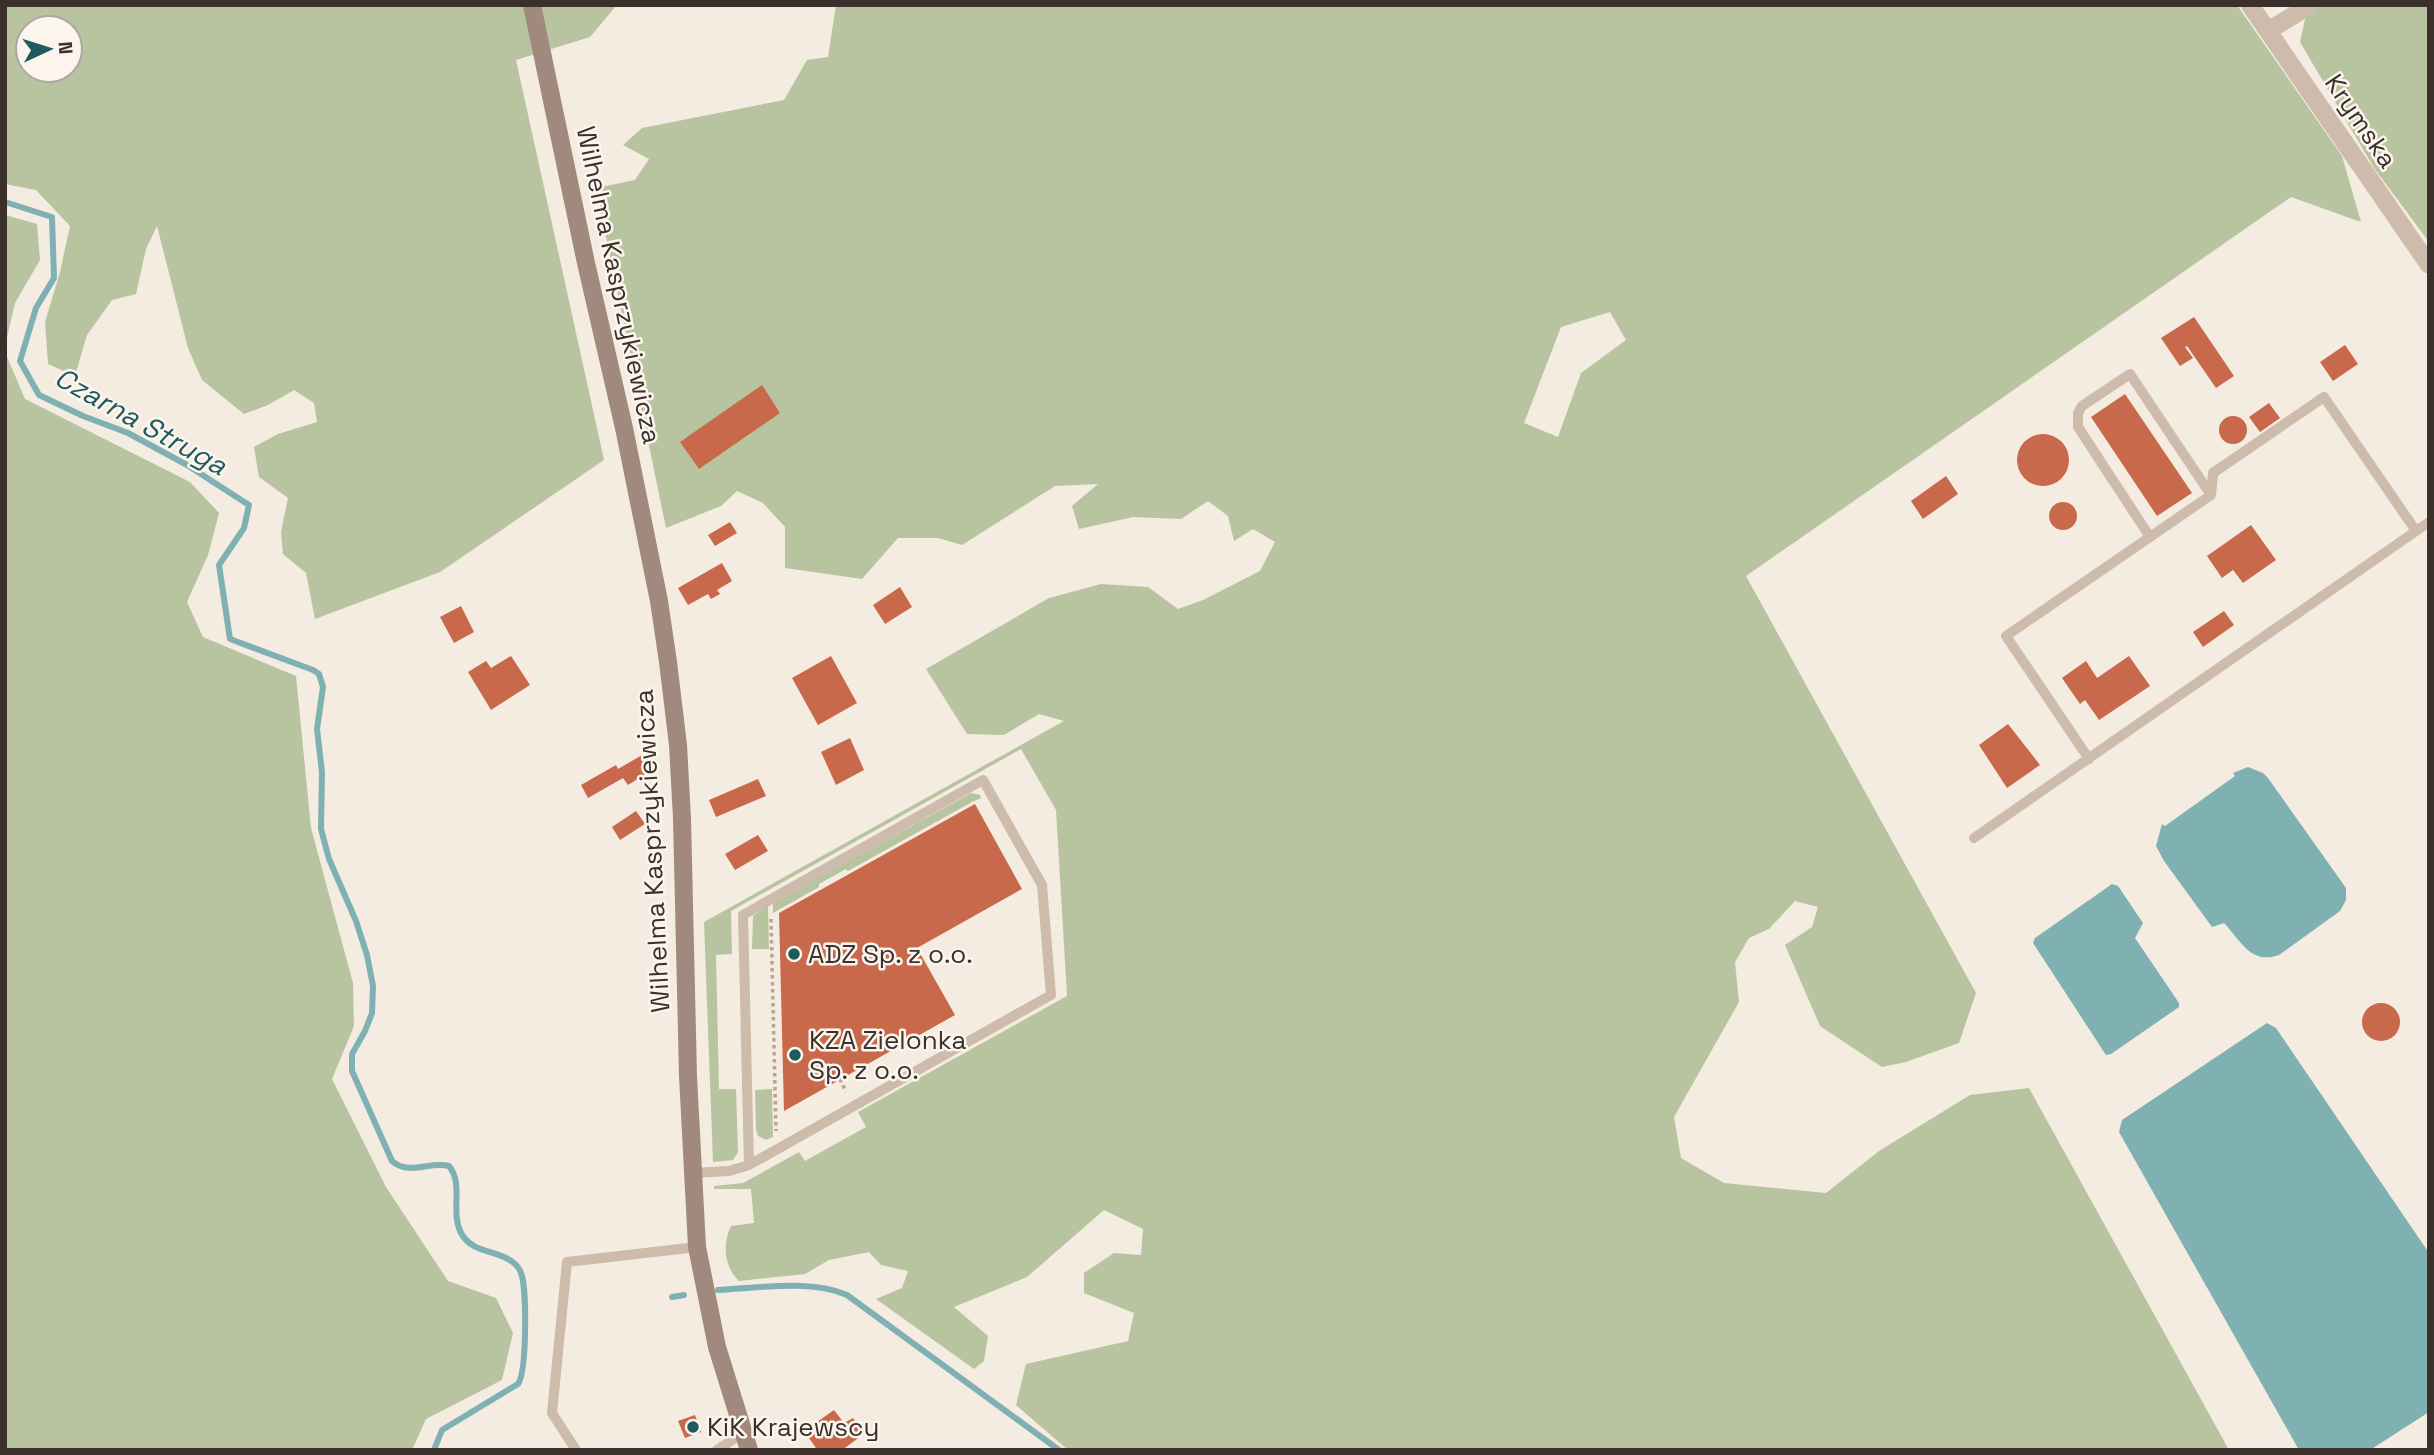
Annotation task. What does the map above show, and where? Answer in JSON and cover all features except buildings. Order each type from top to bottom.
[{"type":"street","name":"Wilhelma Kasprzykiewicza","points":[[532,5],[624,428],[668,662],[678,745],[682,818],[697,1247],[717,1347],[746,1441]]},
{"type":"street","name":"Krymska","points":[[2250,5],[2429,265]]},
{"type":"street","points":[[2268,31],[2310,5]]},
{"type":"lane","points":[[2150,537],[2078,427],[2078,413],[2082,406],[2130,374],[2211,495]]},
{"type":"lane","points":[[2089,759],[2006,636],[2211,495],[2214,473],[2324,397],[2416,531]]},
{"type":"lane","points":[[1974,838],[2429,522]]},
{"type":"lane","points":[[693,1173],[729,1171],[749,1165],[1051,995],[1042,885],[983,780],[743,915],[749,1165]]},
{"type":"lane","points":[[576,1450],[552,1413],[567,1262],[697,1247]]},
{"type":"lane","points":[[717,1450],[746,1441]]},
{"type":"path","points":[[771,899],[777,1149]]},
{"type":"green space","points":[[5,5],[617,5],[590,37],[516,60],[604,460],[440,572],[315,619],[306,573],[283,554],[281,532],[288,498],[259,477],[254,447],[278,434],[317,422],[314,403],[294,390],[268,405],[244,414],[202,380],[188,348],[157,226],[146,249],[136,294],[112,300],[87,335],[75,376],[48,364],[45,322],[70,226],[36,190],[5,184]]},
{"type":"green space","points":[[836,5],[2237,5],[2342,156],[2361,222],[2291,197],[1746,576],[1976,993],[1959,1043],[1906,1062],[1882,1067],[1820,1026],[1785,945],[1812,927],[1818,907],[1795,901],[1769,929],[1749,938],[1735,962],[1739,1002],[1674,1117],[1681,1158],[1724,1183],[1826,1193],[1879,1151],[1970,1095],[2029,1088],[2229,1450],[1068,1450],[1016,1405],[1026,1364],[1128,1341],[1134,1313],[1084,1293],[1084,1273],[1114,1253],[1141,1255],[1143,1229],[1104,1210],[1027,1277],[954,1307],[988,1336],[984,1361],[974,1369],[876,1299],[902,1288],[908,1271],[881,1265],[869,1252],[829,1260],[805,1274],[739,1281],[730,1269],[726,1240],[731,1226],[754,1223],[751,1189],[714,1189],[714,1186],[743,1183],[799,1152],[805,1161],[866,1127],[858,1112],[1067,996],[1056,810],[1021,749],[731,911],[732,954],[716,955],[719,1089],[736,1089],[738,1152],[733,1160],[713,1162],[704,922],[1064,721],[1039,714],[1004,735],[967,734],[926,669],[1049,598],[1101,584],[1148,587],[1178,609],[1203,600],[1260,571],[1275,542],[1253,529],[1234,541],[1228,516],[1208,501],[1181,519],[1133,517],[1079,529],[1072,506],[1098,484],[1055,486],[962,545],[938,538],[898,538],[862,579],[785,568],[785,527],[763,503],[737,491],[721,506],[666,528],[596,188],[635,180],[649,159],[623,145],[642,128],[784,100],[807,60],[828,57]],"holes":[[[1610,312],[1626,340],[1581,373],[1558,437],[1524,423],[1561,327]]]},
{"type":"green space","points":[[2296,5],[2429,5],[2429,242],[2374,168],[2300,42],[2307,10]]},
{"type":"green space","points":[[5,215],[37,224],[40,260],[15,303],[5,346]]},
{"type":"green space","points":[[5,352],[25,399],[190,482],[219,513],[208,555],[187,602],[203,637],[296,676],[311,828],[353,983],[354,1026],[332,1079],[386,1187],[448,1281],[496,1298],[513,1333],[502,1380],[426,1419],[412,1450],[5,1450]]},
{"type":"green space","points":[[971,793],[980,795],[981,798],[848,871],[846,869],[773,913],[773,903]]},
{"type":"green space","points":[[768,906],[769,949],[752,949],[753,916]]},
{"type":"green space","points":[[772,1089],[773,1137],[766,1140],[758,1136],[756,1130],[755,1090]]},
{"type":"water","points":[[2248,767],[2268,778],[2346,888],[2346,900],[2340,911],[2279,955],[2269,957],[2261,957],[2247,950],[2224,923],[2212,927],[2156,846],[2162,824],[2165,826],[2235,776],[2233,773]]},
{"type":"water","points":[[2112,884],[2118,886],[2143,923],[2135,938],[2179,1003],[2179,1007],[2106,1055],[2033,943],[2035,938]]},
{"type":"water","points":[[2267,1023],[2276,1028],[2429,1253],[2429,1412],[2370,1450],[2299,1450],[2119,1132],[2122,1120]]},
{"type":"waterway","name":"Czarna Struga","points":[[5,202],[52,217],[54,278],[36,308],[20,361],[39,395],[128,433],[187,465],[249,505],[244,528],[219,565],[230,639],[319,674],[323,687],[317,729],[322,772],[321,829],[329,859],[356,921],[373,986],[372,1013],[352,1054],[352,1071],[392,1161],[412,1168],[449,1166],[456,1181],[457,1216],[461,1233],[479,1249],[509,1259],[520,1270],[523,1282],[524,1347],[518,1384],[442,1430],[434,1450]]},
{"type":"waterway","points":[[718,1290],[801,1286],[833,1290],[847,1295],[1059,1450]]},
{"type":"waterway","points":[[672,1297],[684,1295]]},
{"type":"place","name":"ADZ Sp. z o.o.","points":[[794,954]]},
{"type":"place","name":"KZA Zielonka Sp. z o.o.","points":[[795,1055]]},
{"type":"place","name":"KiK Krajewscy","points":[[693,1427]]}]
